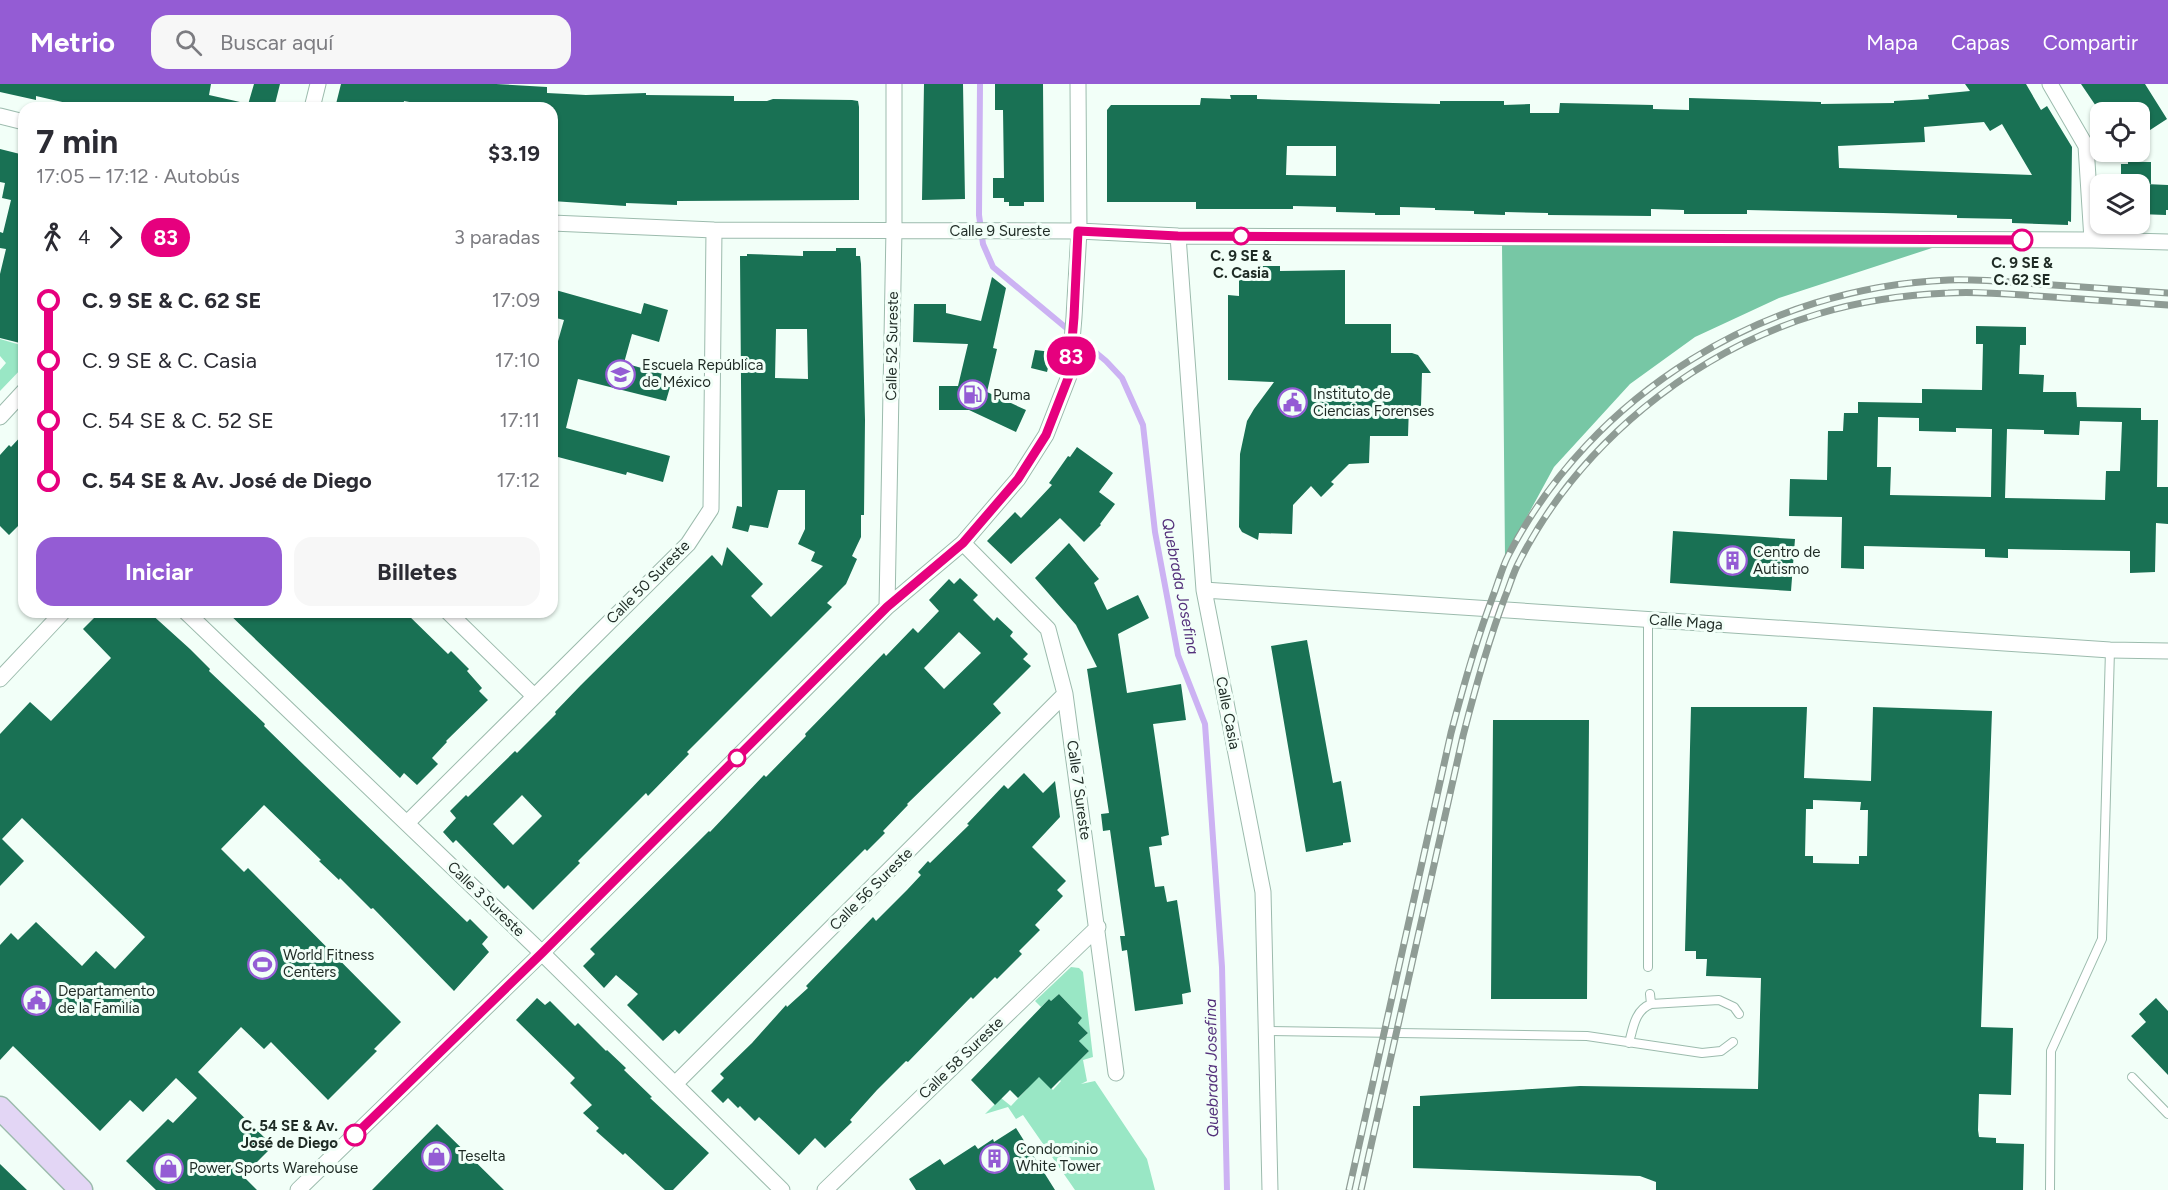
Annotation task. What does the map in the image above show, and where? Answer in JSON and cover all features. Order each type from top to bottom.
[{"type":"main road","points":[[0,1108],[81,1190]]},
{"type":"street","points":[[314,102],[318,84]]},
{"type":"street","name":"Calle 52 Sureste","points":[[887,607],[894,229],[894,84]]},
{"type":"street","points":[[298,1190],[542,953],[887,607],[963,543],[1018,479],[1046,435],[1069,376],[1078,231],[1078,84]]},
{"type":"street","points":[[2050,84],[2086,146],[2092,240]]},
{"type":"street","points":[[0,116],[18,120]]},
{"type":"street","name":"Calle 9 Sureste","points":[[558,223],[714,230],[1078,231],[1178,236],[2168,242]]},
{"type":"street","name":"Calle 50 Sureste","points":[[407,823],[688,544],[711,509],[714,230]]},
{"type":"street","name":"Calle Casia","points":[[1178,236],[1204,590],[1263,892],[1270,1190]]},
{"type":"street","points":[[0,417],[18,398]]},
{"type":"street","name":"Calle 7 Sureste","points":[[963,543],[1048,629],[1065,694],[1116,1072]]},
{"type":"street","name":"Calle Maga","points":[[1204,590],[2110,650],[2168,651]]},
{"type":"street","points":[[0,678],[57,618]]},
{"type":"street","name":"Calle 3 Sureste","points":[[192,618],[542,953],[782,1190]]},
{"type":"street","points":[[454,618],[534,696]]},
{"type":"street","name":"Calle 56 Sureste","points":[[676,1083],[1065,694]]},
{"type":"street","name":"Calle 58 Sureste","points":[[825,1190],[1098,927]]},
{"type":"lane","points":[[1648,620],[1648,967]]},
{"type":"lane","points":[[2050,1190],[2050,1051],[2102,939],[2110,650]]},
{"type":"lane","points":[[1650,994],[1651,1004]]},
{"type":"lane","points":[[1629,1043],[1637,1016],[1644,1006],[1651,1004],[1719,1000],[1734,1007],[1739,1014]]},
{"type":"lane","points":[[1267,1030],[1587,1036],[1702,1053],[1721,1051],[1733,1042]]},
{"type":"lane","points":[[2132,1077],[2168,1114]]},
{"type":"green space","points":[[1502,244],[1932,248],[1779,298],[1695,337],[1630,384],[1554,467],[1505,557]]},
{"type":"green space","points":[[0,339],[18,344],[18,372],[0,391],[0,370],[6,363],[0,356]]},
{"type":"green space","points":[[1071,967],[1079,968],[1083,972],[1093,1057],[1083,1060],[1087,1081],[1081,1084],[1095,1081],[1147,1159],[1155,1190],[1075,1190],[1023,1115],[1016,1119],[1008,1107],[985,1114],[1001,1098],[1011,1106],[1027,1089],[1032,1069],[1053,1090],[1061,1081],[1048,1068],[1078,1062],[1089,1051],[1079,1041],[1088,1033],[1078,1023],[1082,1018],[1059,994],[1051,1001],[1049,999],[1041,1007],[1035,1001]]},
{"type":"building","points":[[0,84],[211,84],[209,95],[240,102],[62,102],[36,96],[36,100],[0,92]]},
{"type":"building","points":[[254,84],[280,84],[276,102],[249,102]]},
{"type":"building","points":[[341,84],[496,84],[547,87],[547,93],[586,95],[646,93],[646,95],[734,96],[734,101],[773,99],[858,101],[859,200],[677,201],[677,205],[626,203],[626,206],[558,201],[558,102],[336,102]]},
{"type":"building","points":[[924,84],[963,84],[965,199],[922,200]]},
{"type":"building","points":[[995,84],[1043,84],[1044,202],[1024,202],[1024,206],[1009,206],[1009,202],[1004,202],[1004,198],[993,198],[993,178],[1004,178],[1003,110],[995,110]]},
{"type":"building","points":[[1965,84],[2026,84],[2041,110],[2047,106],[2072,147],[2071,222],[2068,221],[2068,225],[2012,223],[2012,219],[1957,218],[1957,215],[1883,213],[1747,210],[1747,214],[1684,214],[1684,210],[1651,209],[1651,216],[1548,215],[1548,213],[1505,212],[1505,215],[1400,207],[1400,215],[1375,215],[1375,213],[1336,212],[1336,207],[1196,209],[1196,202],[1107,202],[1107,110],[1111,105],[1200,105],[1201,98],[1231,99],[1230,95],[1257,95],[1257,99],[1393,103],[1440,104],[1440,101],[1504,101],[1504,105],[1530,104],[1530,113],[1559,113],[1560,103],[1653,105],[1653,109],[1689,110],[1689,98],[1821,102],[1821,104],[1894,103],[1894,101],[1929,99],[1928,95],[1970,91]],"holes":[[[1984,122],[1990,131],[2002,124],[2032,175],[1839,168],[1838,146],[1925,142],[1924,127]],[[1287,146],[1336,146],[1336,176],[1286,175]]]},
{"type":"building","points":[[2081,84],[2145,84],[2167,119],[2150,130],[2150,102],[2093,102]]},
{"type":"building","points":[[0,149],[18,154],[18,342],[0,338],[0,274],[6,249],[0,248],[0,232],[3,233],[11,200],[2,198],[5,183],[0,182]]},
{"type":"building","points":[[2128,162],[2151,162],[2151,184],[2150,174],[2121,174],[2121,164],[2128,164]]},
{"type":"building","points":[[2150,184],[2168,185],[2166,215],[2150,214]]},
{"type":"building","points":[[836,248],[856,248],[856,256],[860,256],[861,264],[865,420],[864,515],[861,515],[861,537],[852,556],[857,559],[846,584],[827,603],[832,607],[687,752],[689,754],[648,796],[646,793],[578,861],[580,863],[533,910],[508,885],[504,889],[456,840],[453,843],[443,832],[456,818],[450,811],[466,795],[468,797],[515,751],[517,753],[581,685],[712,555],[722,566],[727,547],[763,584],[751,596],[771,617],[823,566],[811,561],[815,552],[798,544],[805,529],[805,490],[778,490],[768,528],[750,525],[748,532],[732,528],[737,506],[742,507],[740,256],[747,256],[747,254],[803,256],[803,251],[836,251]],"holes":[[[776,329],[807,329],[808,379],[775,378]],[[522,795],[542,816],[513,845],[493,824]]]},
{"type":"building","points":[[1260,266],[1280,266],[1280,271],[1345,270],[1345,324],[1391,324],[1391,353],[1418,355],[1431,373],[1422,373],[1421,406],[1409,406],[1408,436],[1370,436],[1369,463],[1349,464],[1331,482],[1334,484],[1321,497],[1311,486],[1293,505],[1292,534],[1259,533],[1258,540],[1242,532],[1239,527],[1240,454],[1247,421],[1274,382],[1228,380],[1228,295],[1239,296],[1239,272],[1260,272]]},
{"type":"building","points":[[992,277],[1006,288],[993,348],[997,349],[987,392],[1026,410],[1016,432],[969,410],[939,410],[939,386],[958,386],[968,344],[913,342],[914,304],[946,304],[946,313],[981,321]]},
{"type":"building","points":[[558,291],[641,314],[644,303],[668,310],[659,342],[632,334],[624,363],[673,377],[666,401],[578,379],[566,428],[670,456],[663,482],[558,457],[558,341],[564,320],[558,318]]},
{"type":"building","points":[[1976,326],[2026,327],[2026,345],[2020,345],[2019,374],[2044,375],[2043,392],[2076,392],[2077,407],[2141,408],[2141,420],[2158,420],[2157,487],[2168,487],[2168,524],[2156,523],[2155,572],[2130,573],[2130,551],[2008,549],[2008,558],[1985,557],[1985,549],[1864,546],[1864,569],[1841,568],[1842,517],[1789,516],[1790,479],[1827,480],[1828,431],[1843,431],[1844,413],[1858,413],[1858,402],[1922,403],[1922,389],[1982,390],[1983,344],[1976,344]],"holes":[[[1878,417],[1919,418],[1919,431],[1956,432],[1956,428],[1992,429],[1991,497],[1890,495],[1891,467],[1877,467]],[[2080,421],[2122,422],[2120,471],[2106,471],[2105,500],[2005,498],[2007,429],[2044,430],[2044,434],[2079,435]]]},
{"type":"building","points":[[1035,350],[1052,352],[1047,372],[1031,368]]},
{"type":"building","points":[[18,439],[18,526],[9,535],[0,526],[0,455],[9,445],[11,447]]},
{"type":"building","points":[[1077,447],[1113,473],[1099,492],[1115,504],[1101,525],[1084,542],[1060,518],[1011,564],[987,541],[1015,512],[1021,518],[1052,485],[1049,483]]},
{"type":"building","name":"Centro de Autismo","points":[[1673,531],[1795,539],[1791,591],[1670,583]]},
{"type":"building","points":[[1069,543],[1099,579],[1094,583],[1107,610],[1138,595],[1149,618],[1118,634],[1127,693],[1181,684],[1186,720],[1153,724],[1169,835],[1161,837],[1162,845],[1149,847],[1155,887],[1164,886],[1167,902],[1177,900],[1191,992],[1182,994],[1183,1004],[1135,1011],[1127,950],[1122,951],[1120,936],[1125,936],[1110,830],[1103,831],[1101,814],[1109,813],[1087,669],[1097,667],[1076,625],[1035,578]]},
{"type":"building","points":[[960,578],[978,595],[973,600],[994,621],[997,617],[1013,632],[1010,636],[1028,654],[1023,659],[1031,666],[993,704],[1001,713],[907,804],[883,831],[885,833],[867,851],[865,849],[679,1034],[675,1030],[663,1041],[627,1005],[638,994],[616,975],[604,988],[583,966],[595,954],[590,949],[710,832],[764,775],[766,777],[884,653],[886,656],[913,628],[918,633],[939,611],[929,600],[949,579],[954,584]],"holes":[[[959,632],[981,653],[944,689],[924,668]]]},
{"type":"building","points":[[94,618],[156,618],[190,649],[210,669],[209,671],[265,724],[264,726],[467,922],[470,919],[488,937],[482,944],[489,952],[454,991],[373,908],[371,909],[340,878],[339,880],[264,805],[221,849],[244,872],[248,868],[401,1022],[374,1049],[377,1051],[328,1100],[271,1042],[264,1049],[241,1027],[198,1072],[273,1146],[243,1176],[257,1190],[156,1190],[126,1161],[168,1119],[173,1123],[197,1098],[176,1078],[143,1112],[130,1100],[100,1131],[13,1046],[0,1060],[0,945],[11,933],[18,940],[36,922],[82,966],[96,951],[115,969],[145,937],[22,818],[2,839],[24,861],[0,886],[0,734],[30,702],[51,721],[111,658],[83,629]]},
{"type":"building","points":[[233,618],[411,618],[448,654],[451,651],[469,669],[467,671],[482,688],[479,691],[488,700],[446,741],[432,758],[438,764],[417,785],[404,773],[400,778]]},
{"type":"building","points":[[1307,640],[1333,783],[1341,781],[1351,842],[1306,852],[1271,646]]},
{"type":"building","points":[[1691,707],[1807,707],[1804,778],[1871,781],[1873,707],[1992,711],[1981,1027],[2013,1028],[2011,1095],[1979,1094],[1978,1130],[1979,1137],[1996,1138],[1996,1143],[2024,1144],[2023,1190],[1656,1190],[1656,1182],[1640,1176],[1413,1168],[1413,1106],[1420,1106],[1420,1096],[1580,1086],[1758,1089],[1761,978],[1706,976],[1707,959],[1696,959],[1696,951],[1685,951]],"holes":[[[1813,800],[1861,802],[1860,810],[1868,810],[1867,856],[1859,856],[1859,864],[1813,863],[1813,856],[1805,856],[1806,809],[1813,809]]]},
{"type":"building","points":[[1493,720],[1589,720],[1587,999],[1491,999]]},
{"type":"building","points":[[1024,773],[1043,793],[1055,781],[1060,817],[1032,847],[1066,881],[1057,890],[1063,896],[1035,925],[1040,930],[1019,951],[1022,954],[997,979],[995,977],[973,999],[971,997],[908,1062],[906,1061],[850,1120],[852,1122],[825,1148],[815,1138],[799,1155],[759,1117],[755,1121],[728,1098],[723,1103],[711,1091],[724,1078],[720,1074],[786,1005],[787,1007],[808,988],[806,986],[873,917],[876,921],[907,890],[921,875],[918,872],[928,861],[930,863],[969,825],[967,824],[1004,785],[1008,789]]},
{"type":"building","points":[[1059,994],[1082,1018],[1078,1023],[1088,1033],[1079,1041],[1089,1051],[1051,1089],[1039,1077],[1018,1098],[1010,1090],[995,1105],[971,1080],[1049,999],[1051,1001]]},
{"type":"building","points":[[537,998],[545,1005],[550,1001],[575,1026],[578,1023],[626,1068],[624,1070],[652,1097],[650,1098],[709,1153],[673,1190],[665,1190],[625,1153],[623,1155],[596,1131],[599,1128],[583,1113],[592,1105],[570,1083],[575,1078],[516,1020]]},
{"type":"building","points":[[2156,998],[2168,1011],[2168,1075],[2131,1036],[2146,1022],[2139,1014]]},
{"type":"building","name":"Teselta","points":[[437,1124],[504,1190],[372,1190]]},
{"type":"building","name":"Condominio White Tower","points":[[1016,1128],[1055,1190],[916,1190],[909,1179],[940,1159],[944,1165],[975,1145],[978,1149]]},
{"type":"building","points":[[0,1164],[27,1190],[0,1190]]},
{"type":"waterway","name":"Quebrada Josefina","points":[[980,84],[979,215],[983,244],[993,267],[1106,361],[1122,378],[1143,425],[1155,532],[1178,655],[1205,724],[1222,967],[1227,1190]]},
{"type":"railway","points":[[1349,1190],[1451,733],[1475,647],[1508,556],[1544,498],[1587,445],[1636,399],[1691,360],[1751,327],[1815,303],[1881,287],[1949,280],[2168,293]]},
{"type":"railway","points":[[1361,1190],[1463,736],[1477,683],[1517,566],[1544,519],[1573,479],[1607,442],[1644,408],[1684,378],[1727,352],[1771,331],[1818,314],[1866,302],[1899,297],[1970,292],[2168,305]]},
{"type":"bus line","name":"83","points":[[355,1135],[542,953],[887,607],[963,543],[1018,479],[1046,435],[1069,376],[1078,231],[1178,236],[2022,240]]},
{"type":"place","name":"C. 9 SE & C. Casia","points":[[1241,236]]},
{"type":"place","name":"C. 9 SE & C. 62 SE","points":[[2022,240]]},
{"type":"place","name":"Escuela República de México","points":[[621,374]]},
{"type":"place","name":"Puma","points":[[972,395]]},
{"type":"place","name":"Instituto de Ciencias Forenses","points":[[1292,403]]},
{"type":"place","name":"Centro de Autismo","points":[[1732,561]]},
{"type":"place","name":"World Fitness Centers","points":[[262,964]]},
{"type":"place","name":"Departamento de la Familia","points":[[37,1000]]},
{"type":"place","name":"C. 54 SE & Av. José de Diego","points":[[355,1135]]},
{"type":"place","name":"Teselta","points":[[437,1156]]},
{"type":"place","name":"Condominio White Tower","points":[[995,1158]]},
{"type":"place","name":"Power Sports Warehouse","points":[[168,1168]]}]
